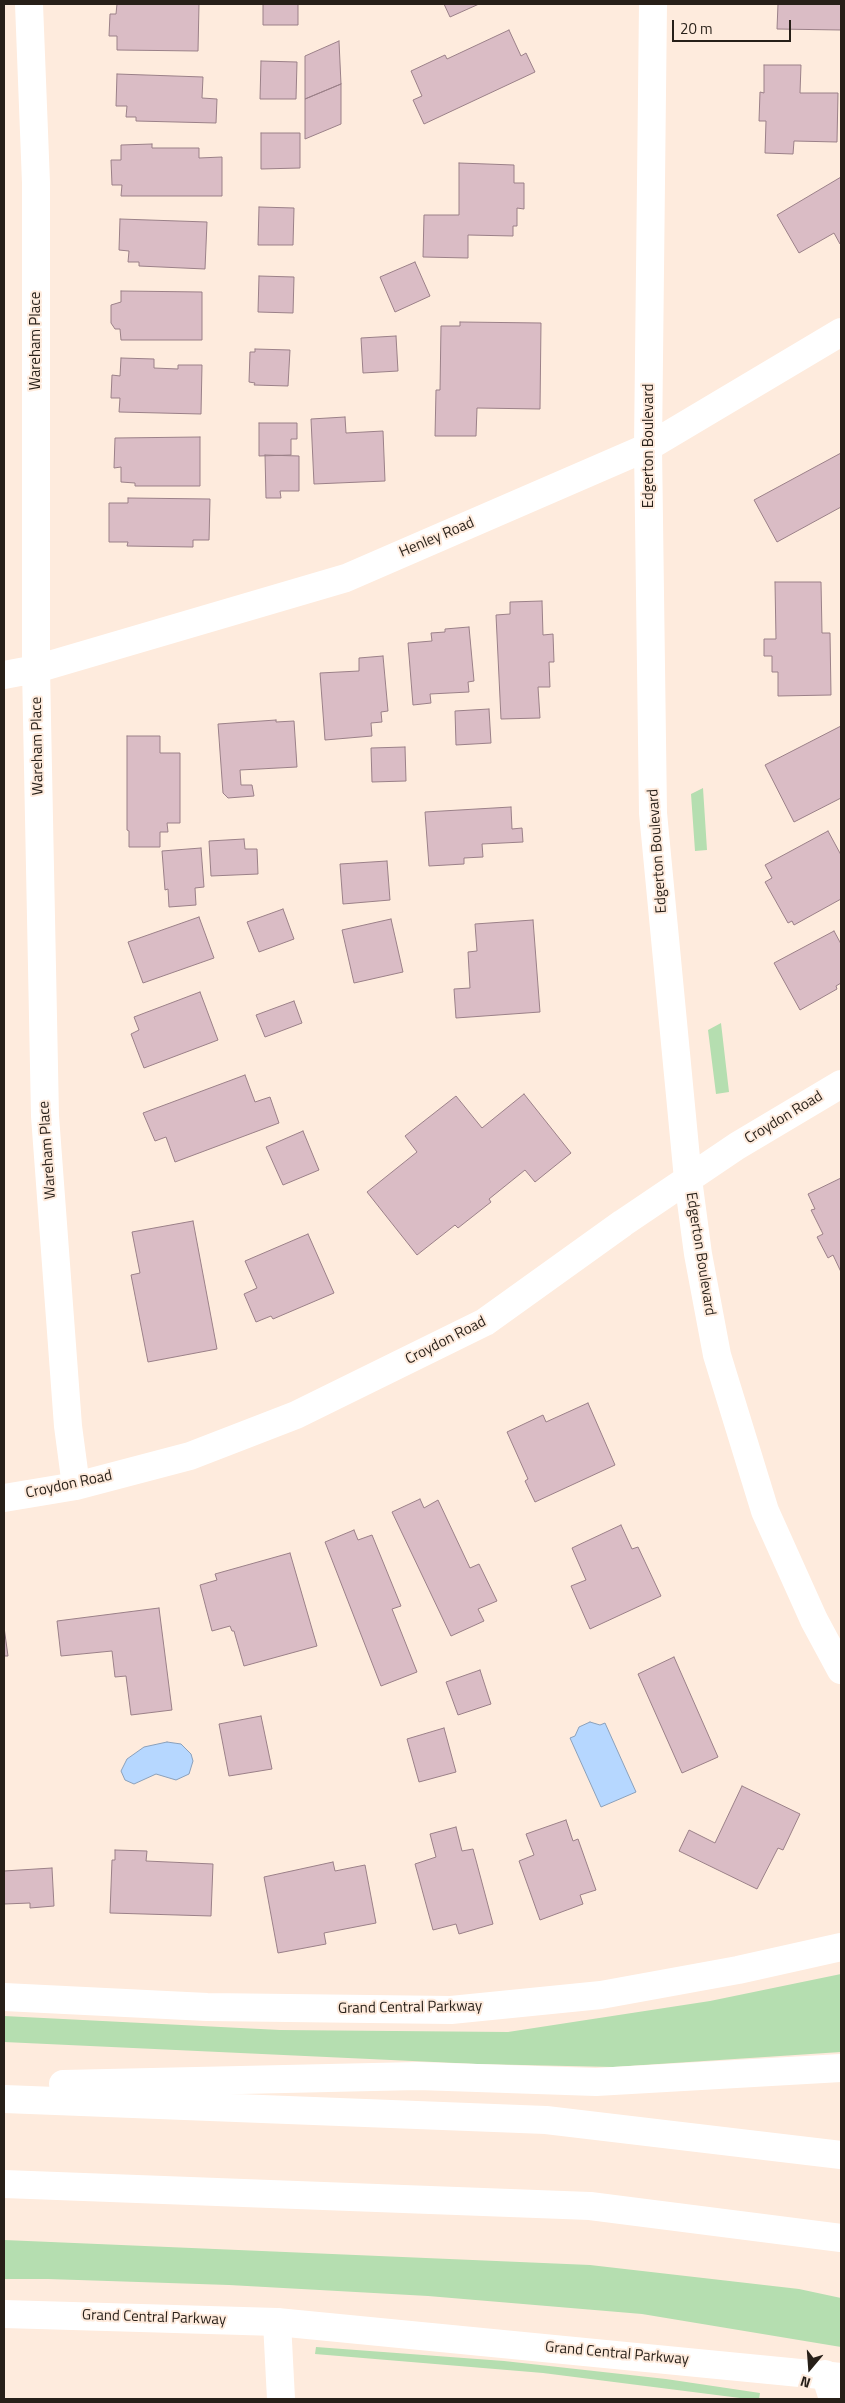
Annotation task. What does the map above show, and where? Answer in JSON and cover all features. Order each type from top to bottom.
[{"type":"main road","name":"Wareham Place","points":[[29,4],[36,183],[36,669],[45,1116],[68,1426],[76,1486]]},
{"type":"main road","name":"Edgerton Boulevard","points":[[653,4],[648,447],[653,814],[688,1179],[698,1254],[717,1355],[762,1501],[814,1620],[841,1670]]},
{"type":"main road","name":"Henley Road","points":[[4,675],[36,669],[346,578],[648,447],[841,332]]},
{"type":"main road","name":"Croydon Road","points":[[4,1498],[76,1486],[190,1456],[296,1415],[486,1322],[737,1146],[841,1084]]},
{"type":"main road","name":"Grand Central Parkway","points":[[4,1997],[207,2007],[451,2010],[601,1995],[738,1970],[841,1948]]},
{"type":"main road","points":[[4,2085],[418,2076],[596,2082],[841,2068]]},
{"type":"main road","points":[[4,2099],[546,2120],[841,2155]]},
{"type":"main road","points":[[4,2184],[590,2206],[841,2238]]},
{"type":"main road","name":"Grand Central Parkway","points":[[4,2314],[277,2322],[833,2384]]},
{"type":"main road","points":[[277,2322],[281,2399]]},
{"type":"green space","points":[[703,788],[707,850],[695,851],[691,794]]},
{"type":"green space","points":[[721,1023],[729,1092],[716,1094],[708,1030]]},
{"type":"green space","points":[[841,1974],[841,2052],[613,2067],[477,2064],[4,2042],[4,2016],[280,2030],[508,2032],[710,2001]]},
{"type":"green space","points":[[4,2240],[590,2265],[799,2289],[841,2298],[841,2347],[642,2314],[428,2296],[229,2285],[4,2279]]},
{"type":"green space","points":[[316,2347],[504,2361],[666,2379],[760,2393],[759,2399],[748,2399],[543,2373],[315,2354]]},
{"type":"water","points":[[590,1722],[600,1725],[605,1723],[636,1792],[601,1807],[570,1738],[575,1736],[579,1727]]},
{"type":"water","points":[[167,1742],[181,1744],[191,1754],[193,1761],[189,1774],[176,1780],[156,1774],[134,1784],[125,1780],[121,1771],[127,1759],[144,1747]]},
{"type":"building","points":[[117,4],[199,4],[198,51],[117,50],[117,36],[109,36],[110,14],[116,14]]},
{"type":"building","points":[[263,4],[298,4],[298,25],[263,25]]},
{"type":"building","points":[[444,4],[479,4],[450,17]]},
{"type":"building","points":[[778,4],[841,4],[841,30],[777,29]]},
{"type":"building","points":[[509,30],[521,56],[526,53],[535,72],[424,124],[413,100],[422,96],[411,71],[445,55],[447,59]]},
{"type":"building","points":[[339,41],[341,84],[305,99],[305,56]]},
{"type":"building","points":[[261,61],[297,62],[296,99],[260,99]]},
{"type":"building","points":[[764,65],[801,65],[800,93],[838,93],[837,142],[794,141],[793,154],[765,153],[766,121],[759,121],[760,92],[764,93]]},
{"type":"building","points":[[117,74],[203,77],[202,98],[217,99],[216,123],[136,121],[136,117],[126,117],[127,106],[116,106]]},
{"type":"building","points":[[341,84],[341,124],[305,139],[305,99]]},
{"type":"building","points":[[261,133],[300,133],[300,168],[261,169]]},
{"type":"building","points":[[152,144],[152,148],[199,148],[199,158],[222,157],[222,196],[121,196],[122,185],[112,185],[111,160],[121,160],[121,145]]},
{"type":"building","points":[[459,163],[514,165],[514,183],[524,183],[524,209],[517,208],[517,226],[513,226],[513,236],[468,235],[468,258],[423,257],[424,215],[459,215]]},
{"type":"building","points":[[841,177],[841,243],[834,233],[799,253],[777,215]]},
{"type":"building","points":[[259,207],[294,208],[293,245],[258,245]]},
{"type":"building","points":[[120,219],[207,222],[205,269],[139,266],[139,262],[128,262],[129,251],[119,250]]},
{"type":"building","points":[[415,262],[430,296],[395,312],[380,277]]},
{"type":"building","points":[[259,276],[294,277],[293,313],[258,312]]},
{"type":"building","points":[[121,291],[202,292],[202,340],[121,340],[120,329],[115,329],[111,323],[111,305],[121,302]]},
{"type":"building","points":[[460,322],[541,323],[540,409],[477,408],[476,436],[435,436],[436,390],[440,390],[441,326],[460,326]]},
{"type":"building","points":[[396,336],[398,371],[363,373],[361,338]]},
{"type":"building","points":[[255,349],[290,350],[288,386],[254,385],[255,383],[249,382],[250,352],[255,352]]},
{"type":"building","points":[[121,358],[154,359],[154,368],[178,369],[178,365],[202,365],[201,414],[119,412],[120,398],[111,398],[112,375],[120,376]]},
{"type":"building","points":[[345,417],[346,433],[383,431],[385,481],[314,484],[311,419]]},
{"type":"building","points":[[259,423],[297,423],[297,439],[291,439],[291,455],[259,456]]},
{"type":"building","points":[[200,437],[200,486],[135,486],[135,483],[121,482],[121,467],[114,468],[115,438]]},
{"type":"building","points":[[841,453],[841,507],[777,542],[754,500]]},
{"type":"building","points":[[265,455],[299,456],[299,491],[280,491],[281,498],[266,498]]},
{"type":"building","points":[[128,498],[210,499],[209,540],[193,540],[193,547],[127,546],[128,542],[109,542],[109,503],[128,503]]},
{"type":"building","points":[[775,582],[821,582],[822,633],[830,633],[831,695],[778,696],[778,672],[772,672],[772,656],[764,656],[764,639],[776,639]]},
{"type":"building","points":[[542,601],[543,635],[553,634],[554,662],[549,662],[550,687],[538,687],[540,718],[501,719],[496,615],[510,614],[510,602]]},
{"type":"building","points":[[469,627],[474,681],[468,682],[469,692],[430,694],[431,703],[413,705],[408,643],[432,641],[431,633],[445,632],[445,629]]},
{"type":"building","points":[[383,656],[388,711],[381,712],[382,722],[371,723],[372,736],[325,740],[320,673],[359,671],[359,658]]},
{"type":"building","points":[[489,709],[491,743],[456,745],[455,711]]},
{"type":"building","points":[[276,720],[276,722],[294,721],[297,767],[240,770],[241,785],[252,785],[254,796],[228,798],[223,793],[218,724]]},
{"type":"building","points":[[841,726],[841,798],[794,822],[765,765]]},
{"type":"building","points":[[127,736],[160,736],[160,753],[180,753],[180,823],[167,823],[168,832],[160,832],[160,847],[129,847],[129,831],[127,830]]},
{"type":"building","points":[[405,747],[406,781],[372,782],[371,748]]},
{"type":"building","points":[[511,807],[512,829],[522,828],[523,842],[482,844],[483,857],[464,858],[464,864],[429,866],[425,812]]},
{"type":"building","points":[[828,831],[841,855],[841,899],[794,925],[792,921],[788,923],[765,882],[772,878],[765,865]]},
{"type":"building","points":[[244,839],[245,849],[257,849],[258,874],[211,876],[209,841]]},
{"type":"building","points":[[201,848],[204,887],[195,888],[196,905],[169,907],[168,889],[165,890],[162,851]]},
{"type":"building","points":[[387,861],[390,900],[343,904],[340,864]]},
{"type":"building","points":[[283,909],[294,939],[259,952],[247,922]]},
{"type":"building","points":[[199,917],[214,958],[143,983],[128,942]]},
{"type":"building","points":[[391,919],[403,972],[354,983],[342,930]]},
{"type":"building","points":[[533,920],[540,1012],[456,1018],[454,989],[470,988],[468,952],[477,951],[475,924]]},
{"type":"building","points":[[834,931],[841,944],[841,983],[836,986],[837,989],[800,1010],[774,963]]},
{"type":"building","points":[[200,992],[218,1040],[144,1068],[131,1034],[139,1030],[134,1017]]},
{"type":"building","points":[[294,1001],[302,1023],[265,1037],[256,1015]]},
{"type":"building","points":[[245,1075],[255,1102],[270,1097],[279,1123],[175,1162],[166,1137],[155,1141],[143,1113]]},
{"type":"building","points":[[524,1094],[571,1153],[535,1182],[525,1170],[489,1199],[491,1202],[458,1228],[455,1225],[417,1255],[367,1192],[417,1152],[405,1136],[456,1096],[482,1128]]},
{"type":"building","points":[[303,1131],[319,1170],[283,1185],[266,1147]]},
{"type":"building","points":[[841,1178],[841,1272],[833,1255],[828,1258],[817,1237],[823,1234],[811,1210],[815,1209],[808,1194]]},
{"type":"building","points":[[193,1221],[217,1349],[148,1362],[131,1275],[140,1273],[132,1232]]},
{"type":"building","points":[[308,1234],[334,1293],[273,1319],[271,1316],[256,1322],[244,1294],[257,1288],[245,1261]]},
{"type":"building","points":[[588,1403],[615,1465],[535,1502],[525,1481],[528,1479],[507,1432],[543,1415],[546,1422]]},
{"type":"building","points":[[420,1499],[424,1508],[438,1500],[470,1568],[479,1564],[497,1601],[478,1609],[484,1621],[451,1636],[392,1512]]},
{"type":"building","points":[[621,1525],[632,1549],[638,1547],[661,1596],[590,1629],[571,1586],[586,1580],[572,1548]]},
{"type":"building","points":[[354,1530],[358,1540],[372,1535],[401,1606],[392,1609],[417,1672],[381,1686],[325,1542]]},
{"type":"building","points":[[290,1553],[317,1646],[244,1666],[234,1631],[232,1631],[230,1626],[212,1631],[200,1585],[217,1580],[215,1574]]},
{"type":"building","points":[[159,1608],[172,1710],[131,1715],[126,1676],[115,1677],[112,1651],[61,1656],[57,1621]]},
{"type":"building","points":[[4,1627],[8,1656],[4,1656]]},
{"type":"building","points":[[674,1657],[718,1757],[682,1773],[638,1674]]},
{"type":"building","points":[[480,1670],[491,1704],[458,1715],[446,1682]]},
{"type":"building","points":[[261,1716],[272,1769],[229,1776],[219,1724]]},
{"type":"building","points":[[444,1728],[456,1772],[419,1782],[407,1739]]},
{"type":"building","points":[[742,1786],[800,1814],[783,1850],[778,1848],[757,1889],[679,1851],[689,1830],[715,1843]]},
{"type":"building","points":[[566,1820],[573,1841],[578,1839],[596,1890],[580,1895],[583,1904],[540,1920],[519,1861],[534,1855],[526,1834]]},
{"type":"building","points":[[456,1827],[462,1851],[473,1849],[493,1924],[459,1934],[456,1924],[433,1930],[415,1864],[436,1857],[430,1834]]},
{"type":"building","points":[[115,1850],[147,1851],[146,1861],[213,1864],[211,1916],[110,1913],[112,1860],[115,1860]]},
{"type":"building","points":[[333,1862],[335,1871],[365,1865],[376,1923],[324,1933],[326,1944],[278,1953],[264,1877]]},
{"type":"building","points":[[52,1868],[54,1906],[30,1908],[30,1903],[4,1904],[4,1871]]}]
